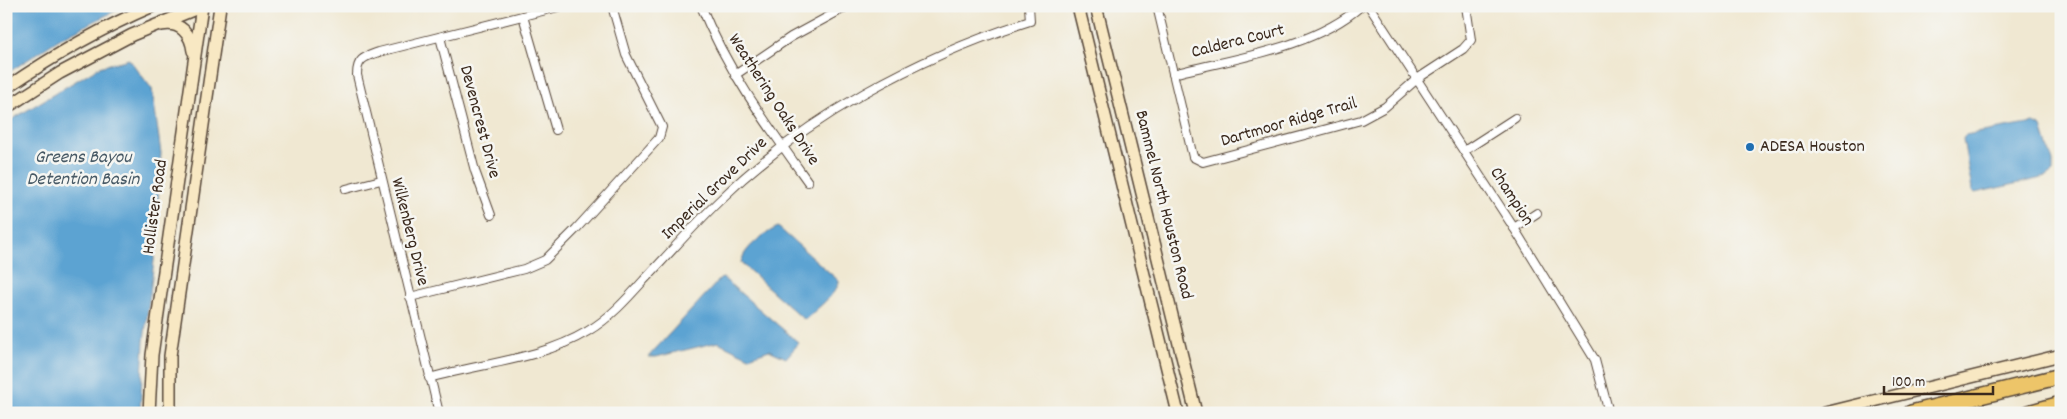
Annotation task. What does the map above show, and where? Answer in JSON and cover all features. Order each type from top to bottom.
[{"type":"highway","points":[[1911,413],[2061,376]]},
{"type":"highway","points":[[2028,413],[2061,404]]},
{"type":"main road","points":[[6,88],[51,58],[125,18],[153,6]]},
{"type":"main road","points":[[6,108],[60,73],[132,35],[202,6]]},
{"type":"main road","name":"Hollister Road","points":[[149,413],[152,355],[202,6]]},
{"type":"main road","name":"Hollister Road","points":[[170,413],[170,356],[220,6]]},
{"type":"main road","name":"Bammel North Houston Road","points":[[1078,6],[1178,413]]},
{"type":"main road","name":"Bammel North Houston Road","points":[[1096,6],[1196,413]]},
{"type":"main road","points":[[153,26],[168,24],[186,31],[192,40],[195,59]]},
{"type":"main road","points":[[1120,177],[1137,174]]},
{"type":"main road","points":[[174,207],[190,210]]},
{"type":"main road","points":[[1155,317],[1172,313]]},
{"type":"main road","points":[[152,355],[170,356]]},
{"type":"main road","points":[[1825,413],[2061,355]]},
{"type":"street","points":[[440,37],[562,6]]},
{"type":"street","points":[[410,297],[538,264],[557,249],[659,138],[662,127],[626,55],[612,6]]},
{"type":"street","name":"Weathering Oaks Drive","points":[[701,6],[735,75],[808,182]]},
{"type":"street","points":[[735,75],[790,37],[848,6]]},
{"type":"street","name":"Imperial Grove Drive","points":[[429,378],[539,352],[568,341],[597,325],[625,301],[726,194],[782,145],[832,112],[942,54],[986,35],[1030,21],[1030,6]]},
{"type":"street","points":[[1157,6],[1173,74]]},
{"type":"street","name":"Caldera Court","points":[[1173,74],[1306,40],[1353,13],[1361,6]]},
{"type":"street","name":"Champion","points":[[1368,6],[1514,228],[1595,360],[1609,413]]},
{"type":"street","name":"Dartmoor Ridge Trail","points":[[1173,74],[1193,157],[1203,162],[1361,120],[1385,107],[1417,79],[1462,49],[1471,40],[1466,6]]},
{"type":"street","points":[[523,16],[556,130]]},
{"type":"street","name":"Wilkenberg Drive","points":[[439,413],[381,180],[357,75],[357,65],[362,58],[440,37]]},
{"type":"street","name":"Devencrest Drive","points":[[440,37],[475,171],[491,215]]},
{"type":"street","points":[[1464,151],[1514,118]]},
{"type":"street","points":[[346,189],[381,180]]},
{"type":"street","points":[[1514,228],[1537,212]]},
{"type":"water","points":[[6,6],[125,6],[61,38],[6,74]]},
{"type":"water","name":"Greens Bayou Detention Basin","points":[[129,59],[152,89],[161,153],[154,261],[144,341],[140,413],[6,413],[6,123],[99,67]]},
{"type":"water","points":[[2034,123],[2042,127],[2053,162],[2053,172],[2046,177],[1975,193],[1972,190],[1963,139],[1965,135]]},
{"type":"water","points":[[778,227],[839,281],[831,296],[806,319],[802,318],[741,263],[750,247],[761,237]]},
{"type":"water","points":[[723,278],[799,343],[786,358],[769,350],[749,357],[718,342],[656,357],[648,357],[720,279]]},
{"type":"place","name":"ADESA Houston","points":[[1750,147]]}]
